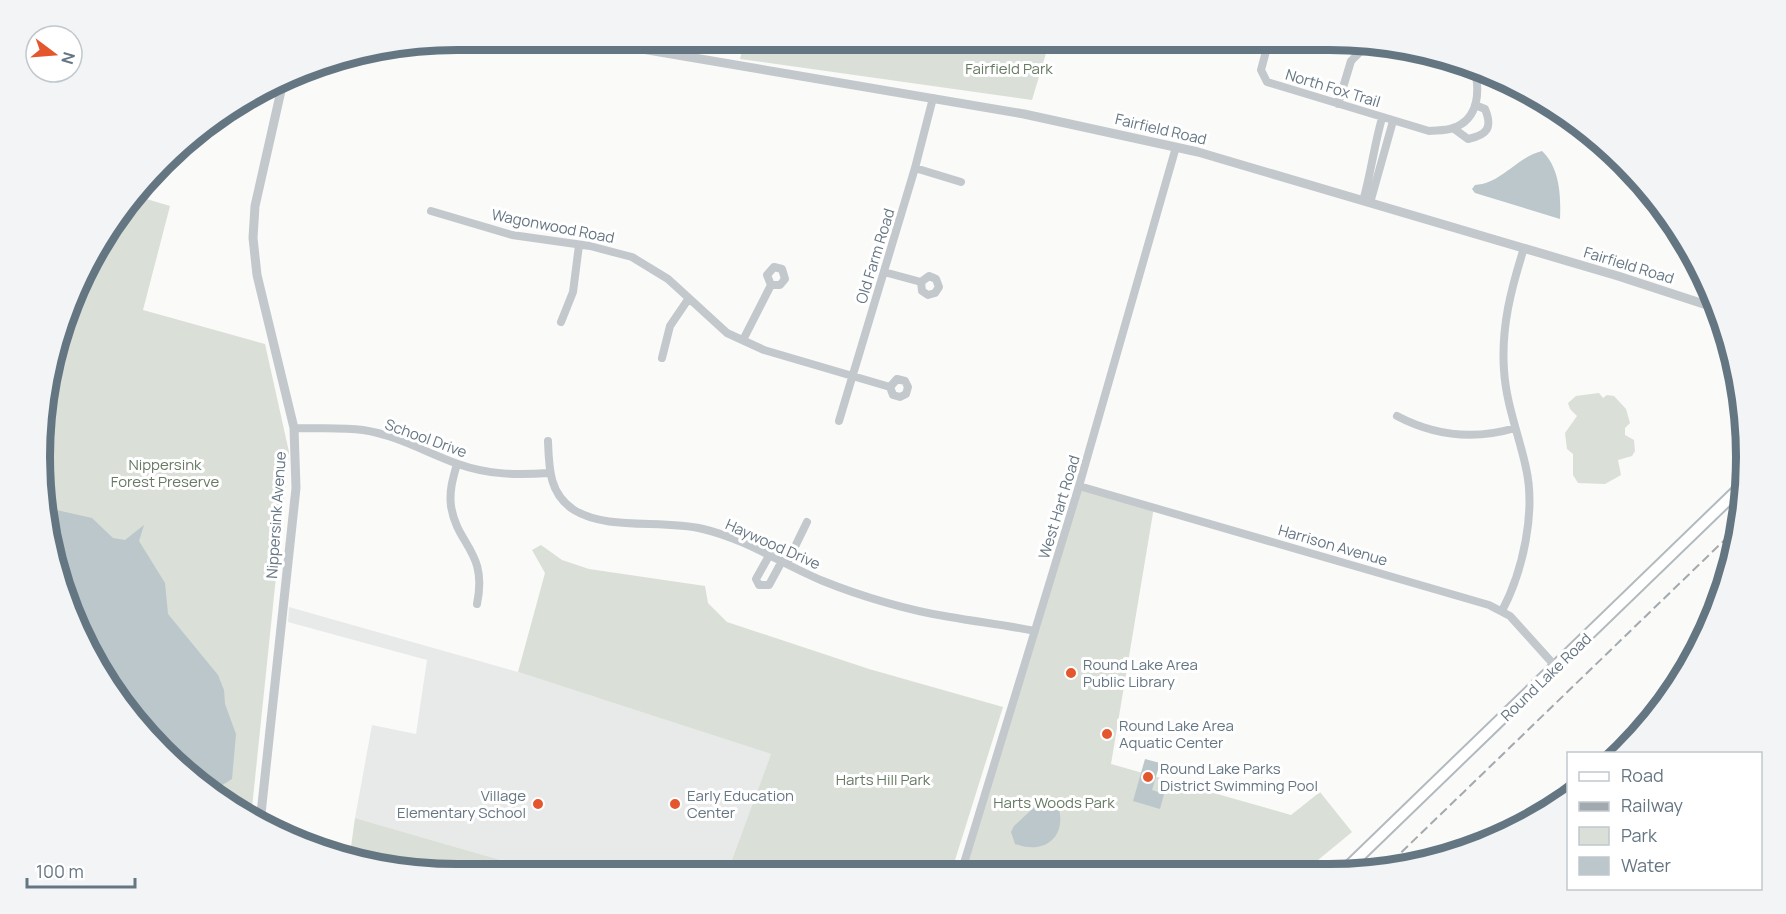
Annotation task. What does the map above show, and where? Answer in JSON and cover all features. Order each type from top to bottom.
[{"type":"main road","name":"Round Lake Road","points":[[1352,864],[1735,493]]},
{"type":"street","name":"Fairfield Road","points":[[648,50],[1024,114],[1176,147],[1524,248],[1707,305]]},
{"type":"street","name":"North Fox Trail","points":[[1266,50],[1261,70],[1267,82],[1429,131],[1453,128]]},
{"type":"street","points":[[1338,104],[1351,61],[1361,51]]},
{"type":"street","points":[[1476,78],[1476,105],[1465,120],[1453,128],[1468,139],[1481,136],[1488,131],[1490,121],[1485,109],[1476,105]]},
{"type":"street","name":"Nippersink Avenue","points":[[261,814],[296,488],[294,428],[257,275],[253,238],[255,206],[281,90]]},
{"type":"street","name":"Old Farm Road","points":[[839,421],[885,272],[933,98]]},
{"type":"street","points":[[1367,202],[1372,151],[1382,118]]},
{"type":"street","points":[[1367,202],[1396,122]]},
{"type":"street","name":"West Hart Road","points":[[965,864],[1079,486],[1176,147]]},
{"type":"street","points":[[915,168],[961,182]]},
{"type":"street","name":"Wagonwood Road","points":[[431,211],[512,235],[612,251],[643,262],[668,279],[727,333],[764,350],[890,387]]},
{"type":"street","points":[[561,322],[573,292],[579,245]]},
{"type":"street","points":[[1502,610],[1519,566],[1527,522],[1527,470],[1515,428],[1504,372],[1503,329],[1507,306],[1524,248]]},
{"type":"street","points":[[885,272],[921,282]]},
{"type":"street","points":[[743,340],[771,285]]},
{"type":"street","points":[[662,358],[670,326],[689,298]]},
{"type":"street","points":[[1397,416],[1415,426],[1461,435],[1497,433],[1515,428]]},
{"type":"street","name":"School Drive","points":[[294,428],[364,430],[399,440],[457,464],[512,475],[549,472]]},
{"type":"street","name":"Haywood Drive","points":[[548,441],[549,472],[560,497],[572,509],[586,516],[605,522],[645,522],[701,528],[770,554],[823,581],[949,617],[982,620],[1035,631]]},
{"type":"street","points":[[457,464],[450,490],[451,508],[477,561],[480,587],[477,604]]},
{"type":"street","name":"Harrison Avenue","points":[[1079,486],[1437,588],[1502,610],[1556,667]]},
{"type":"street","points":[[770,554],[756,579],[759,585],[769,585],[785,562],[807,522]]},
{"type":"shaded area","points":[[289,607],[518,672],[771,754],[730,864],[514,864],[355,818],[372,725],[416,734],[427,660],[288,622]]},
{"type":"green space","name":"Fairfield Park","points":[[742,50],[1047,50],[1032,100],[740,59]]},
{"type":"green space","name":"Nippersink Forest Preserve","points":[[143,198],[170,206],[143,310],[265,344],[289,452],[252,809],[188,763],[151,726],[118,683],[104,661],[81,613],[71,588],[57,536],[50,484],[50,430],[63,352],[81,301],[104,253]]},
{"type":"green space","points":[[1599,393],[1603,398],[1607,395],[1614,396],[1626,409],[1630,423],[1625,428],[1625,435],[1634,440],[1635,451],[1632,456],[1618,460],[1621,475],[1605,484],[1578,483],[1573,475],[1573,454],[1567,449],[1565,433],[1577,416],[1568,403],[1576,396]]},
{"type":"green space","name":"Harts Woods Park","points":[[1079,486],[1154,507],[1111,764],[1291,815],[1320,792],[1352,832],[1313,864],[964,864]]},
{"type":"green space","name":"Harts Hill Park","points":[[541,545],[562,560],[589,569],[705,586],[708,603],[727,622],[869,669],[1003,707],[954,864],[730,864],[771,754],[518,672],[545,573],[532,550]]},
{"type":"green space","points":[[355,818],[514,864],[430,864],[350,851]]},
{"type":"water","points":[[1542,151],[1556,174],[1560,219],[1475,193],[1472,189],[1475,185],[1493,180],[1533,154]]},
{"type":"water","points":[[53,509],[92,518],[113,538],[125,540],[144,525],[139,541],[165,583],[168,614],[218,675],[224,690],[225,704],[236,734],[232,779],[219,787],[188,763],[151,726],[118,683],[92,637],[71,588],[57,536]]},
{"type":"water","name":"Round Lake Parks District Swimming Pool","points":[[1145,759],[1160,763],[1152,790],[1164,794],[1160,809],[1133,801]]},
{"type":"water","points":[[1045,797],[1056,800],[1060,812],[1058,832],[1046,844],[1037,847],[1015,844],[1011,832],[1014,826]]},
{"type":"railway","points":[[1394,859],[1729,536]]},
{"type":"place","name":"Round Lake Area Public Library","points":[[1071,673]]},
{"type":"place","name":"Round Lake Area Aquatic Center","points":[[1107,734]]},
{"type":"place","name":"Round Lake Parks District Swimming Pool","points":[[1148,777]]},
{"type":"place","name":"Village Elementary School","points":[[538,804]]},
{"type":"place","name":"Early Education Center","points":[[675,804]]}]
